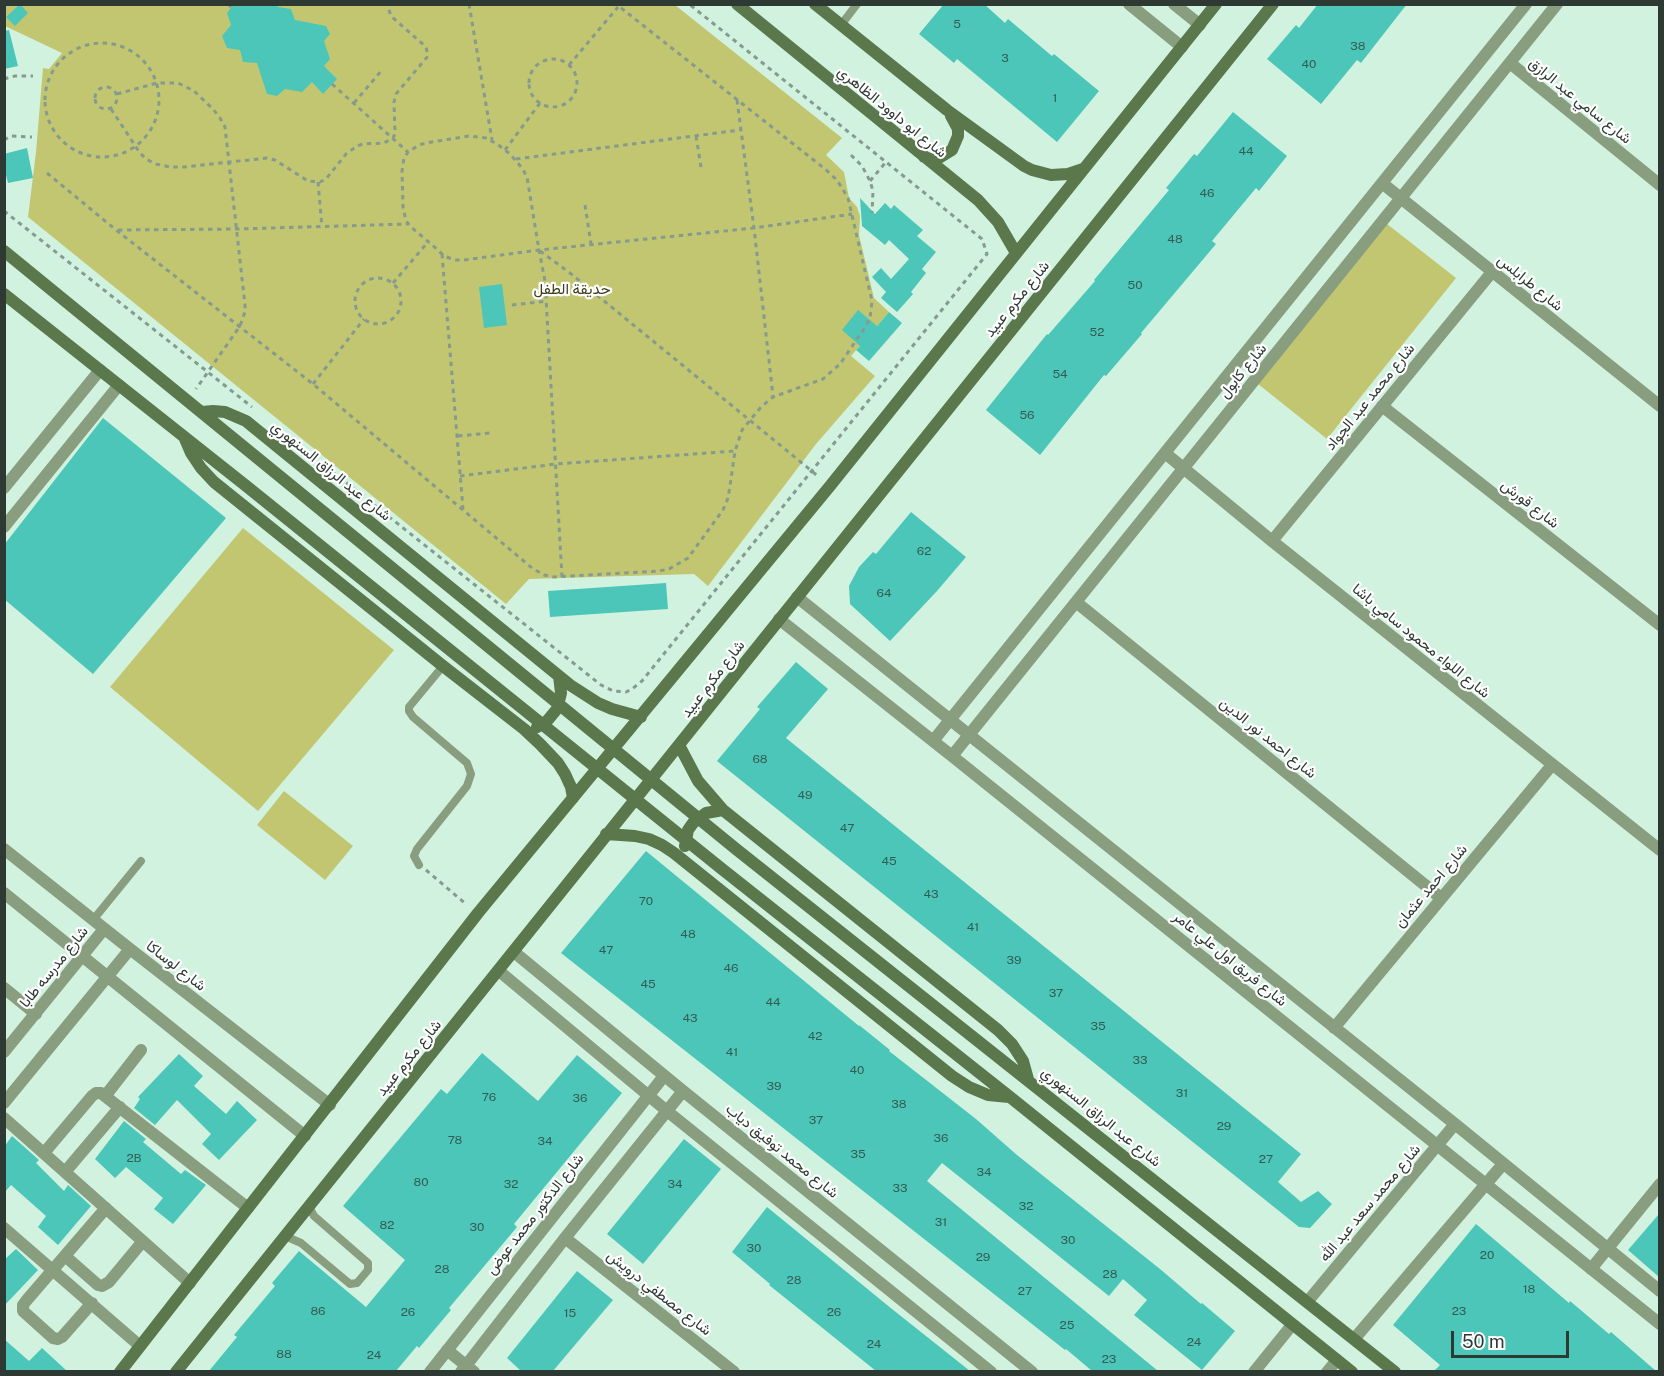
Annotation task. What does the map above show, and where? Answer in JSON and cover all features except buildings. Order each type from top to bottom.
[{"type":"street","name":"شارع ابو داوود الظاهري","points":[[737,4],[978,200],[1008,237],[1016,254]]},
{"type":"street","points":[[815,4],[947,110],[1032,170],[1060,175],[1084,168]]},
{"type":"street","points":[[1129,4],[1182,47]]},
{"type":"street","points":[[1174,4],[1200,25]]},
{"type":"street","name":"شارع مكرم عبيد","points":[[120,1371],[478,913],[830,486],[1216,4]]},
{"type":"street","name":"شارع مكرم عبيد","points":[[176,1371],[586,863],[606,834],[1273,4]]},
{"type":"street","name":"شارع كابول","points":[[933,741],[1526,4]]},
{"type":"street","name":"شارع كابول","points":[[952,756],[1557,4]]},
{"type":"street","name":"شارع سامي عبد الرازق","points":[[1510,63],[1659,184]]},
{"type":"street","points":[[924,157],[939,158],[952,150],[956,144],[958,129],[947,110]]},
{"type":"street","name":"شارع طرابلس","points":[[1382,183],[1659,406]]},
{"type":"street","points":[[4,251],[726,841],[1029,1080]]},
{"type":"street","name":"شارع محمد عبد الجواد","points":[[1272,541],[1492,272]]},
{"type":"street","points":[[4,294],[1352,1371]]},
{"type":"street","points":[[4,488],[100,370]]},
{"type":"street","points":[[4,527],[119,385]]},
{"type":"street","name":"شارع قورش","points":[[1382,406],[1659,625]]},
{"type":"street","name":"شارع عبد الرزاق السنهوري","points":[[202,412],[225,412],[246,421],[570,686],[598,703],[641,717]]},
{"type":"street","points":[[183,435],[191,453],[214,482],[524,729],[550,753],[571,786],[573,798]]},
{"type":"street","name":"شارع اللواء محمود سامي باشا","points":[[1165,453],[1659,850]]},
{"type":"street","name":"شارع فريق اول علي عامر","points":[[797,597],[1455,1124],[1659,1291]]},
{"type":"street","name":"شارع احمد نور الدين","points":[[1076,602],[1441,898]]},
{"type":"street","name":"شارع فريق اول علي عامر","points":[[779,619],[1659,1324]]},
{"type":"street","points":[[524,729],[540,725],[553,716],[560,701],[559,676]]},
{"type":"street","name":"شارع عبد الرزاق السنهوري","points":[[679,745],[698,781],[723,810],[998,1030],[1012,1044],[1023,1061],[1029,1080],[1395,1371]]},
{"type":"street","name":"شارع احمد عثمان","points":[[1334,1028],[1552,765]]},
{"type":"street","points":[[683,860],[686,838],[693,823],[706,813],[723,810]]},
{"type":"street","points":[[606,834],[635,836],[662,845],[952,1076],[988,1095],[1010,1097]]},
{"type":"street","name":"شارع لوساكا","points":[[4,849],[330,1105]]},
{"type":"street","points":[[4,893],[305,1136]]},
{"type":"street","name":"شارع مدرسه طابا","points":[[4,1052],[104,929]]},
{"type":"street","points":[[4,1103],[130,949]]},
{"type":"street","name":"شارع محمد توفيق دياب","points":[[514,952],[664,1076],[1032,1371]]},
{"type":"street","points":[[499,971],[648,1096],[990,1371]]},
{"type":"street","points":[[4,988],[36,1014]]},
{"type":"street","points":[[106,1095],[141,1050]]},
{"type":"street","name":"شارع الدكتور محمد عوض","points":[[430,1371],[664,1076]]},
{"type":"street","points":[[447,1350],[467,1369],[565,1238],[683,1091]]},
{"type":"street","points":[[44,1153],[92,1096],[101,1093],[248,1208]]},
{"type":"street","points":[[65,1172],[120,1107]]},
{"type":"street","points":[[4,1118],[190,1283]]},
{"type":"street","name":"شارع محمد سعد عبد الله","points":[[1308,1301],[1455,1124]]},
{"type":"street","points":[[1355,1338],[1503,1164]]},
{"type":"street","points":[[1591,1269],[1659,1184]]},
{"type":"street","points":[[92,1303],[58,1339],[53,1338],[23,1311],[23,1305],[106,1208]]},
{"type":"street","points":[[4,1228],[140,1346]]},
{"type":"street","name":"شارع مصطفي درويش","points":[[565,1238],[734,1371]]},
{"type":"street","points":[[65,1256],[102,1286],[143,1241]]},
{"type":"street","points":[[1254,1371],[1292,1325]]},
{"type":"street","points":[[1327,1371],[1337,1360]]},
{"type":"lane","points":[[841,25],[857,4]]},
{"type":"lane","points":[[419,865],[414,856],[417,849],[467,786],[471,774],[467,763],[409,711],[409,707],[443,666]]},
{"type":"lane","points":[[93,920],[141,861]]},
{"type":"lane","points":[[285,1236],[301,1243],[350,1284],[357,1283],[368,1270],[368,1263],[318,1219],[309,1206]]},
{"type":"path","points":[[111,109],[134,147],[146,159],[156,164],[170,167],[201,166],[267,158],[275,160],[308,181],[318,182],[326,179],[346,154],[357,146],[384,143],[393,138],[396,94],[428,56],[426,47],[391,16],[387,4]]},
{"type":"path","points":[[469,4],[492,140]]},
{"type":"path","points":[[601,685],[613,692],[637,686],[987,254],[982,239],[689,4]]},
{"type":"path","points":[[47,172],[116,230],[313,384],[532,568],[544,575],[562,577],[659,572],[688,558],[723,510],[728,498],[735,451],[742,430],[761,407],[773,397],[813,383],[832,372],[849,352],[870,318],[872,301],[852,214],[843,190],[832,175],[617,6],[569,65]]},
{"type":"path","points":[[104,42],[126,48],[137,54],[152,72],[157,83],[160,104],[149,133],[134,147],[124,153],[100,157],[77,151],[67,144],[52,126],[47,115],[48,80],[54,69],[70,52],[92,43],[104,42]]},
{"type":"path","points":[[555,58],[569,65],[577,79],[576,87],[569,100],[555,107],[540,103],[534,98],[528,83],[534,68],[540,62],[555,58]]},
{"type":"path","points":[[354,103],[382,70]]},
{"type":"path","points":[[4,79],[15,76],[33,76]]},
{"type":"path","points":[[117,94],[157,83],[178,83],[187,86],[217,113],[226,131],[245,305],[244,317],[188,401]]},
{"type":"path","points":[[332,84],[408,152]]},
{"type":"path","points":[[106,87],[113,89],[117,94],[115,105],[111,109],[98,106],[95,101],[96,94],[100,89],[106,87]]},
{"type":"path","points":[[737,100],[773,397]]},
{"type":"path","points":[[505,150],[540,103]]},
{"type":"path","points":[[516,159],[741,130]]},
{"type":"path","points":[[4,140],[10,136],[32,137]]},
{"type":"path","points":[[562,577],[547,302],[544,273],[539,250],[527,177],[516,159],[505,150],[492,140],[478,137],[469,136],[419,145],[408,152],[402,171],[403,207],[408,224],[442,254],[455,260],[464,260],[539,250],[591,244],[754,228],[852,214]]},
{"type":"path","points":[[696,136],[701,166]]},
{"type":"path","points":[[851,155],[862,166],[870,181],[873,191],[872,213]]},
{"type":"path","points":[[870,181],[886,162]]},
{"type":"path","points":[[318,182],[322,227]]},
{"type":"path","points":[[585,205],[591,244]]},
{"type":"path","points":[[116,230],[408,224]]},
{"type":"path","points":[[393,283],[428,242]]},
{"type":"path","points":[[539,250],[830,486]]},
{"type":"path","points":[[442,254],[463,509]]},
{"type":"path","points":[[379,278],[393,283],[400,295],[400,309],[396,315],[385,323],[377,324],[364,319],[356,307],[360,287],[372,279],[379,278]]},
{"type":"path","points":[[512,305],[547,302]]},
{"type":"path","points":[[313,384],[364,319]]},
{"type":"path","points":[[458,436],[490,433]]},
{"type":"path","points":[[460,476],[556,464],[735,451]]},
{"type":"path","points":[[419,865],[478,913]]},
{"type":"green space","name":"حديقة الطفل","points":[[4,5],[675,5],[842,138],[826,155],[844,172],[849,198],[857,207],[860,216],[859,235],[874,298],[889,312],[851,356],[875,376],[816,444],[708,586],[694,574],[529,579],[506,604],[28,217],[43,68],[49,69],[62,53],[5,26]]},
{"type":"green space","points":[[1382,220],[1456,278],[1327,439],[1253,380]]},
{"type":"green space","points":[[243,528],[394,650],[258,811],[110,687]]},
{"type":"green space","points":[[284,791],[353,846],[325,880],[257,825]]}]
